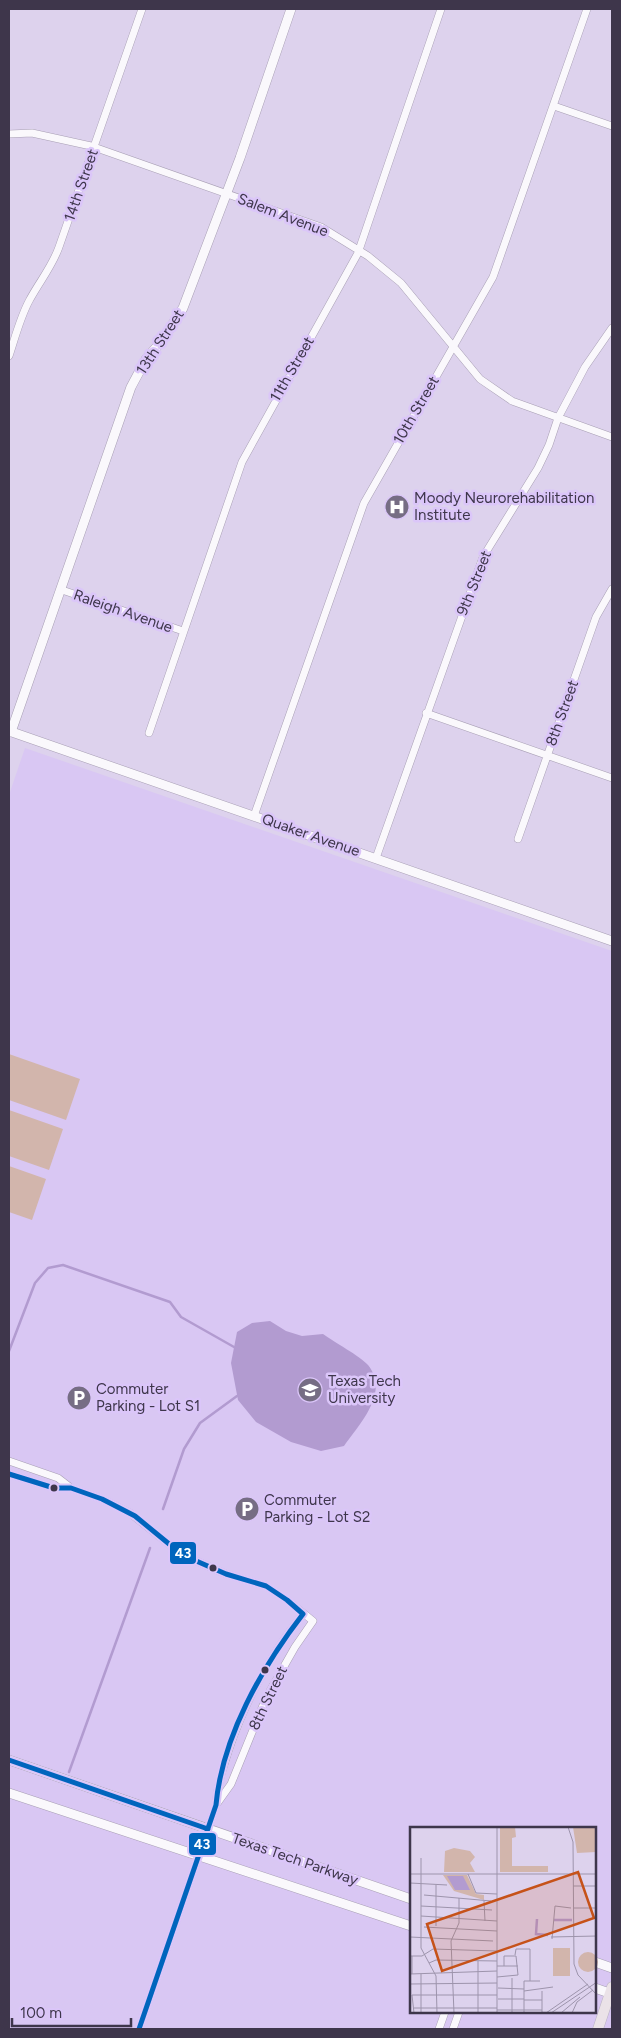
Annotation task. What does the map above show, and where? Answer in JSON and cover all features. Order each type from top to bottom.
[{"type":"main road","name":"13th Street","points":[[10,732],[62,590],[132,387],[146,360],[161,342],[183,308],[227,194],[291,9]]},
{"type":"main road","name":"Quaker Avenue","points":[[10,732],[612,941]]},
{"type":"main road","name":"Texas Tech Parkway","points":[[9,1760],[410,1899]]},
{"type":"main road","name":"Texas Tech Parkway","points":[[9,1792],[410,1926]]},
{"type":"main road","points":[[596,1962],[612,1968]]},
{"type":"main road","points":[[596,1988],[612,1992],[598,2029]]},
{"type":"street","name":"14th Street","points":[[9,356],[28,303],[43,276],[52,265],[142,9]]},
{"type":"street","name":"11th Street","points":[[149,733],[244,455],[359,250],[441,9]]},
{"type":"street","name":"10th Street","points":[[254,816],[364,503],[493,277],[587,9]]},
{"type":"street","points":[[554,106],[612,126]]},
{"type":"street","name":"Salem Avenue","points":[[9,134],[32,133],[94,148],[321,227],[359,250],[401,283],[480,379],[512,401],[612,437]]},
{"type":"street","name":"9th Street","points":[[376,858],[483,557],[538,468],[549,445],[558,418],[585,367],[612,328]]},
{"type":"street","name":"8th Street","points":[[518,839],[596,617],[612,589]]},
{"type":"street","name":"Raleigh Avenue","points":[[62,590],[183,631]]},
{"type":"street","points":[[426,713],[612,778]]},
{"type":"street","points":[[9,1461],[58,1478],[71,1488],[102,1499],[135,1516],[174,1548],[194,1560],[226,1574],[266,1586],[287,1600],[303,1614]]},
{"type":"street","points":[[9,1474],[54,1488],[71,1488]]},
{"type":"street","name":"8th Street","points":[[138,2029],[216,1805],[217,1786],[232,1740],[251,1693],[270,1659],[303,1614],[313,1621],[295,1647],[266,1698],[231,1784],[216,1805]]},
{"type":"street","points":[[439,2029],[445,2013]]},
{"type":"street","points":[[453,2029],[459,2013]]},
{"type":"shaded area","name":"Texas Tech University","points":[[25,748],[612,951],[612,2029],[9,2029],[9,795]]},
{"type":"shaded area","points":[[9,1054],[80,1079],[66,1120],[9,1100]]},
{"type":"shaded area","points":[[9,1110],[63,1129],[49,1170],[9,1156]]},
{"type":"shaded area","points":[[9,1166],[46,1179],[32,1220],[9,1212]]},
{"type":"shaded area","points":[[270,1321],[286,1331],[302,1336],[323,1334],[364,1361],[374,1375],[376,1386],[370,1407],[344,1446],[321,1451],[291,1442],[256,1422],[238,1400],[231,1363],[237,1332],[252,1323]]},
{"type":"waterway","points":[[9,1351],[35,1283],[48,1268],[63,1265],[170,1302],[181,1317],[234,1347]]},
{"type":"waterway","points":[[163,1509],[184,1449],[200,1423],[237,1396]]},
{"type":"waterway","points":[[69,1772],[150,1548]]},
{"type":"transit line","name":"43","points":[[9,1474],[54,1488],[71,1488],[102,1499],[135,1516],[174,1548],[194,1560],[226,1574],[266,1586],[287,1600],[303,1614],[259,1680],[235,1729],[226,1754],[216,1805],[139,2029]]},
{"type":"transit line","name":"43","points":[[9,1760],[208,1829]]},
{"type":"place","name":"Moody Neurorehabilitation Institute","points":[[397,507]]},
{"type":"place","name":"Texas Tech University","points":[[310,1390]]},
{"type":"place","name":"Commuter Parking - Lot S1","points":[[79,1398]]},
{"type":"place","name":"Commuter Parking - Lot S2","points":[[247,1509]]}]
